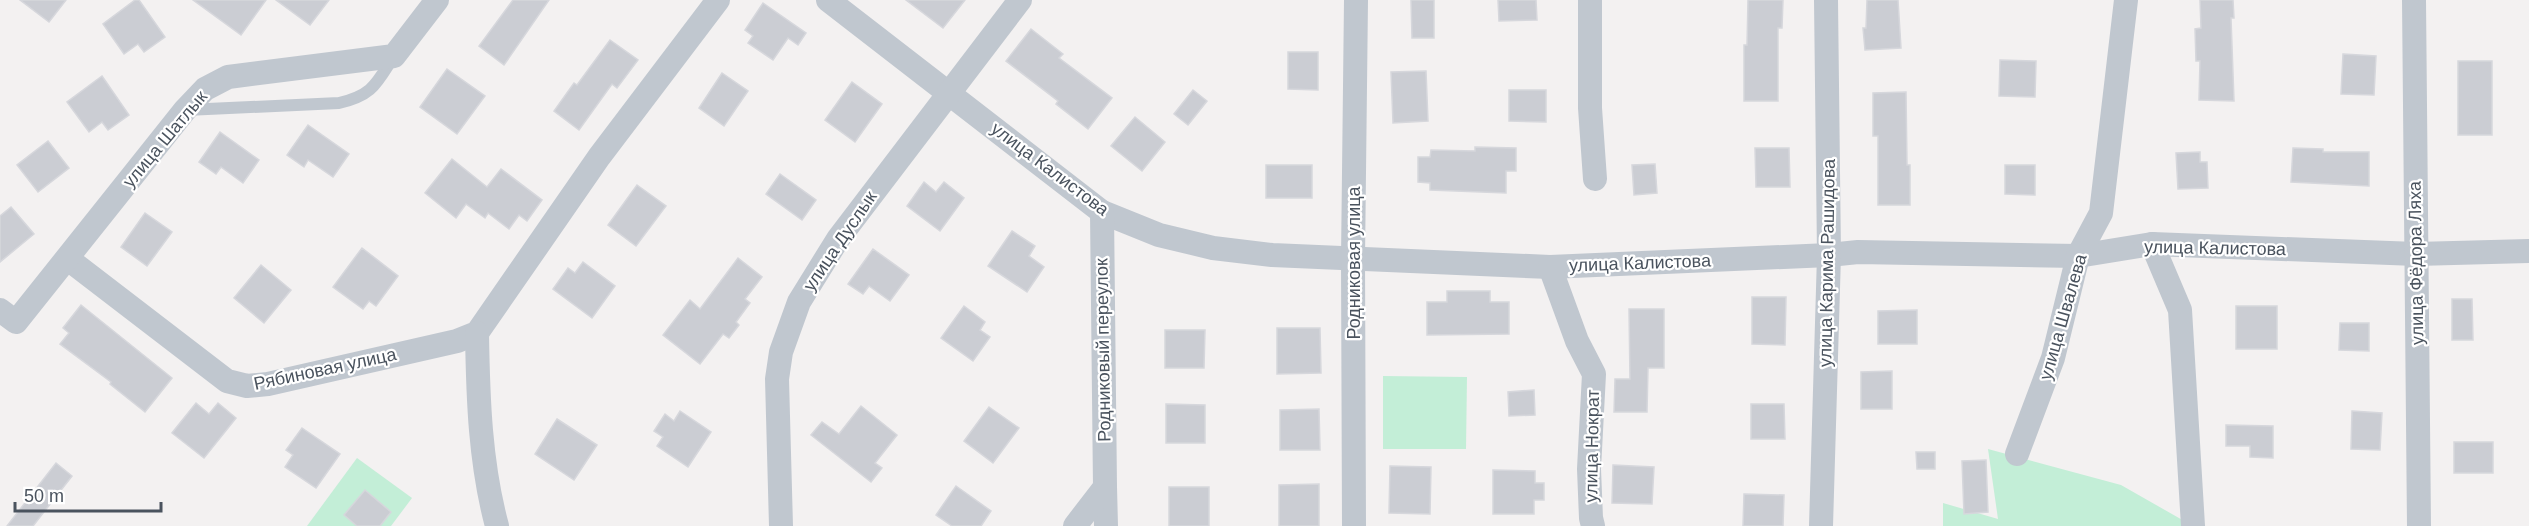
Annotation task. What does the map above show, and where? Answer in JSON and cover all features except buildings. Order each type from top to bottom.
[{"type":"street","points":[[394,56],[437,0]]},
{"type":"street","points":[[497,526],[478,411],[477,333],[599,157],[718,0]]},
{"type":"street","name":"улица Калистова","points":[[828,0],[1102,212],[1159,235],[1213,248],[1272,255],[1550,267],[1858,252],[2078,256],[2152,244],[2416,254],[2529,251]]},
{"type":"street","name":"улица Дуслык","points":[[781,526],[777,380],[781,352],[799,302],[838,239],[1020,0]]},
{"type":"street","name":"Родниковая улица","points":[[1354,526],[1353,259],[1356,0]]},
{"type":"street","points":[[1590,0],[1590,108],[1595,179]]},
{"type":"street","name":"улица Карима Рашидова","points":[[1821,526],[1829,255],[1827,0]]},
{"type":"street","name":"улица Швалева","points":[[2017,454],[2053,358],[2078,256],[2101,213],[2126,0]]},
{"type":"street","name":"улица Фёдора Ляха","points":[[2414,0],[2419,526]]},
{"type":"street","name":"улица Шатлык","points":[[0,310],[16,322],[68,260],[185,110],[205,89],[228,77],[394,56]]},
{"type":"street","name":"Родниковый переулок","points":[[1102,212],[1106,526]]},
{"type":"street","points":[[2152,244],[2180,310],[2193,526]]},
{"type":"street","name":"Рябиновая улица","points":[[68,260],[227,381],[247,386],[268,384],[457,341],[477,333]]},
{"type":"street","name":"улица Нократ","points":[[1550,267],[1577,341],[1594,374],[1589,468],[1593,526]]},
{"type":"street","points":[[1075,526],[1105,487]]},
{"type":"lane","points":[[185,110],[339,103],[359,98],[373,88],[394,56]]},
{"type":"green space","points":[[1383,376],[1467,377],[1466,449],[1383,449]]},
{"type":"green space","points":[[1988,449],[2121,485],[2193,526],[1943,526],[1943,503],[1998,519]]},
{"type":"green space","points":[[357,458],[412,498],[391,526],[307,526]]}]
